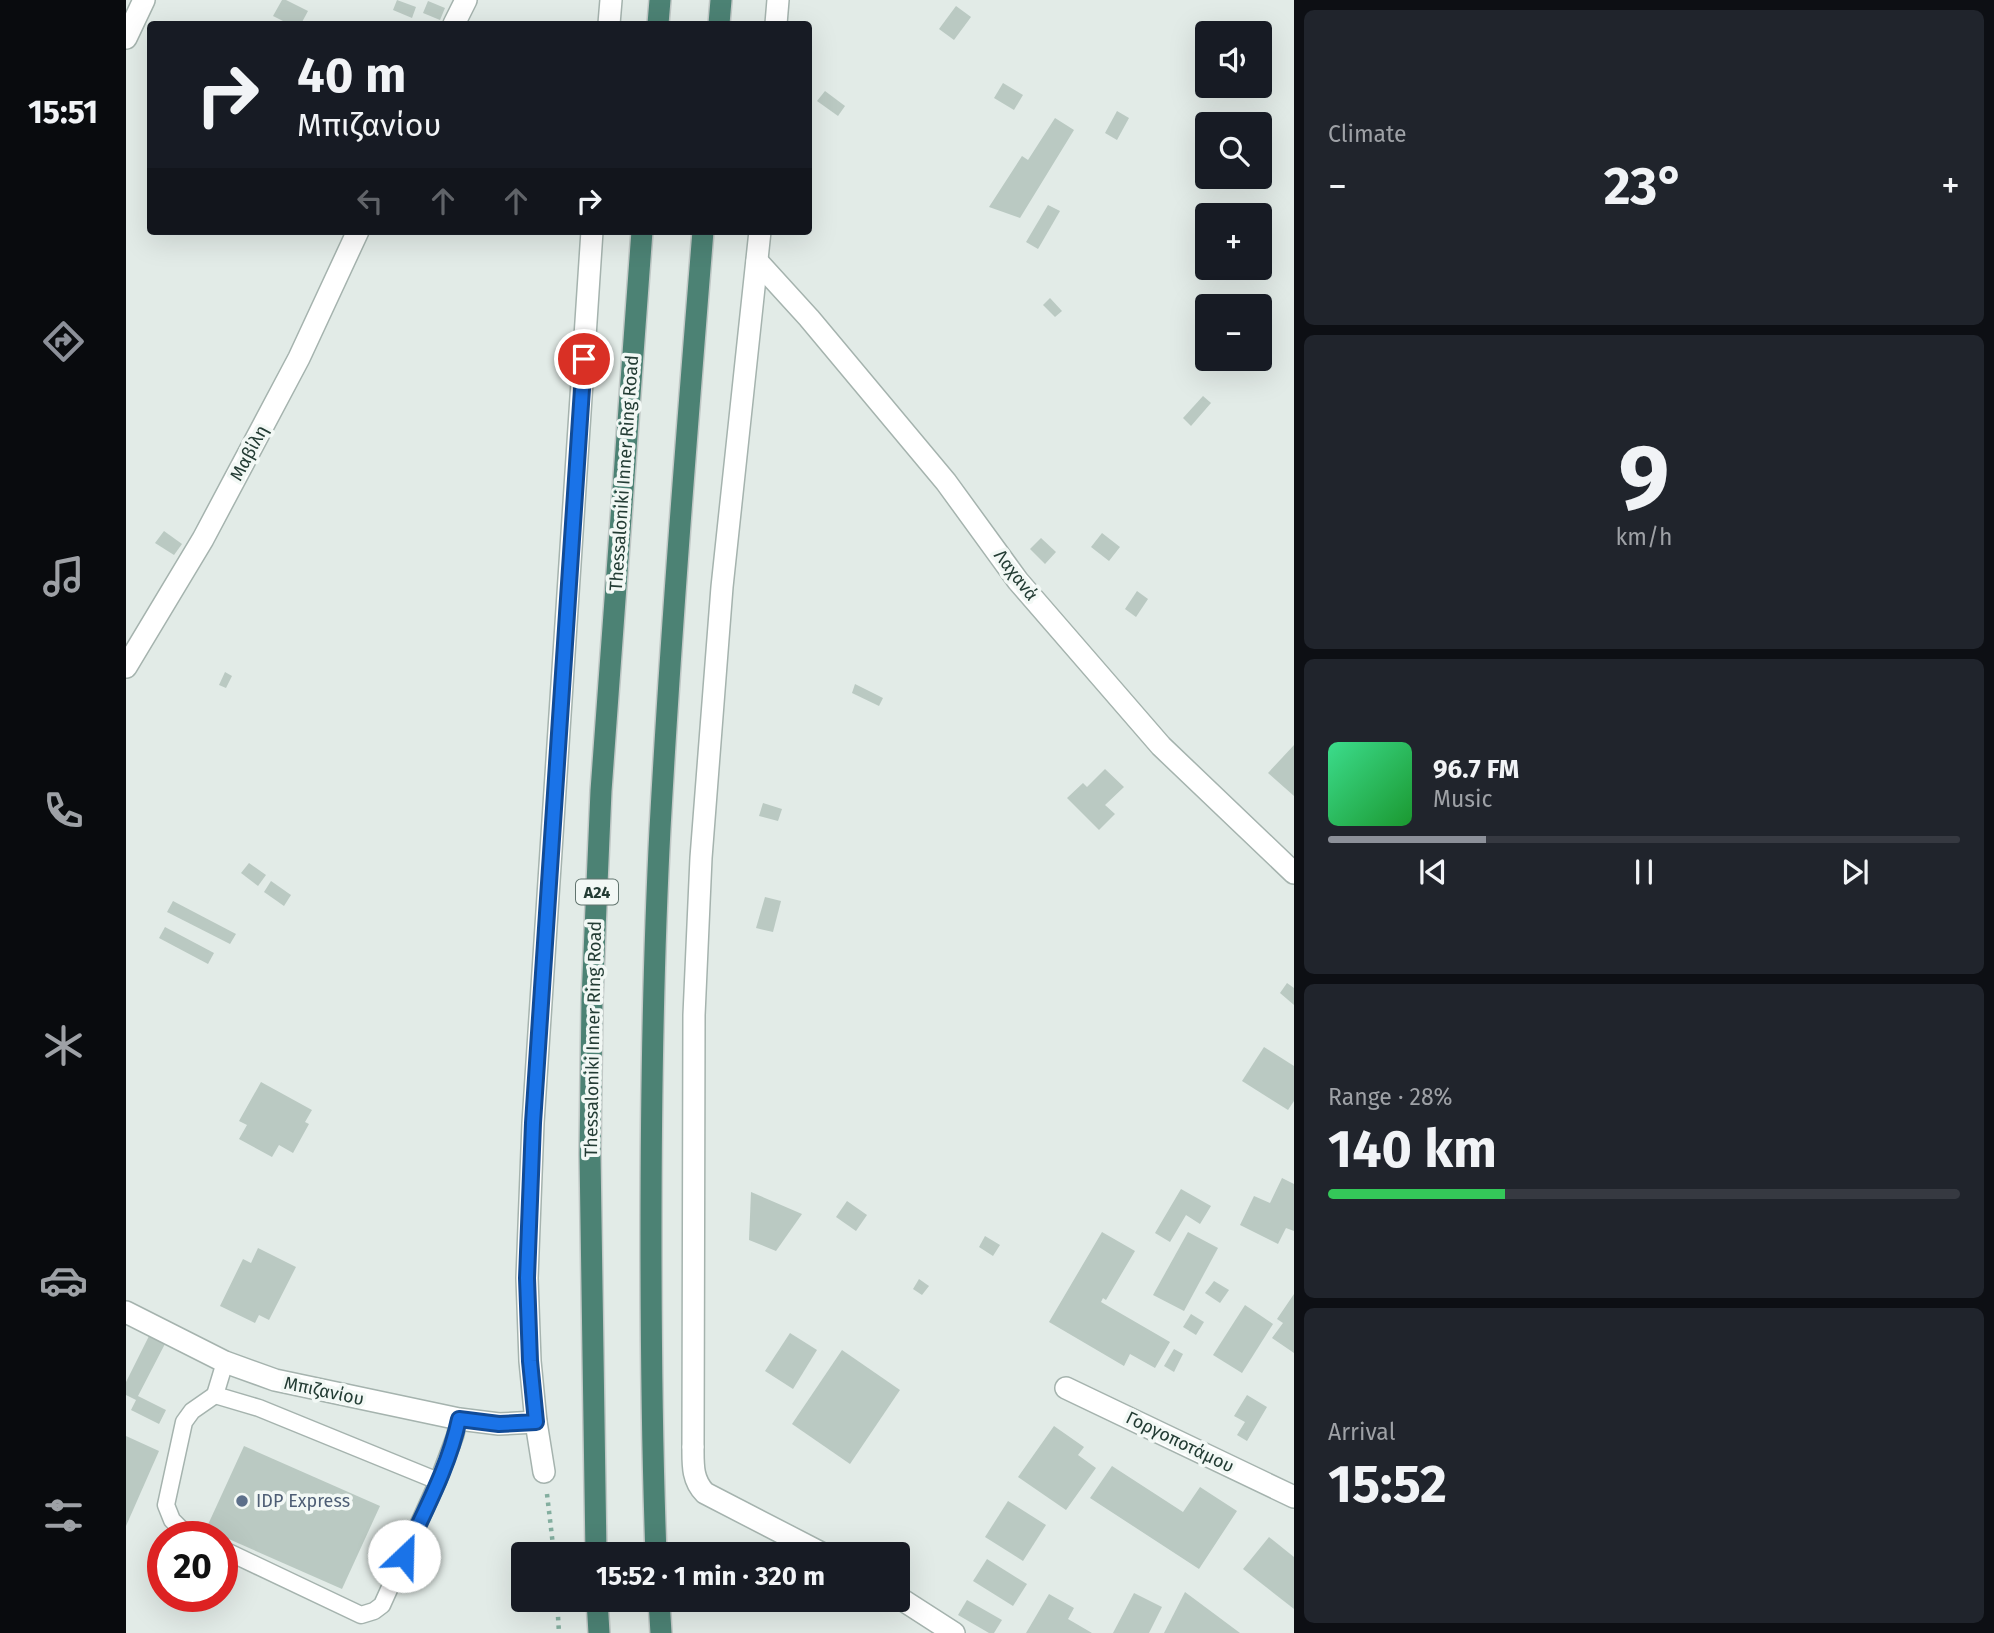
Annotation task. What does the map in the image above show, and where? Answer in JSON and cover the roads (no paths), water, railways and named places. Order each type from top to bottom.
[{"type":"highway","points":[[658,21],[660,0]]},
{"type":"highway","points":[[719,21],[721,0]]},
{"type":"highway","name":"Thessaloniki Inner Ring Road","points":[[596,1542],[590,1154],[592,1000],[601,780],[642,235]]},
{"type":"highway","points":[[656,1542],[651,1285],[655,949],[660,826],[703,235]]},
{"type":"highway","points":[[598,1612],[599,1633]]},
{"type":"highway","points":[[660,1612],[661,1633]]},
{"type":"street","points":[[126,38],[144,0]]},
{"type":"street","points":[[456,21],[466,0]]},
{"type":"street","points":[[609,21],[611,0]]},
{"type":"street","points":[[776,21],[778,0]]},
{"type":"street","name":"Μαβίλη","points":[[126,667],[229,491],[299,358],[356,235]]},
{"type":"street","points":[[544,1472],[530,1361],[527,1278],[533,1123],[592,235]]},
{"type":"street","points":[[760,235],[722,587],[701,871],[694,1028],[693,1447],[695,1477],[705,1493],[801,1542]]},
{"type":"street","name":"Λαχανά","points":[[757,261],[809,318],[946,482],[1018,581],[1161,746],[1294,873]]},
{"type":"street","name":"Μπιζανίου","points":[[126,1312],[226,1362],[257,1375],[297,1386],[459,1419],[499,1424],[536,1422]]},
{"type":"street","name":"Γοργοποτάμου","points":[[1066,1388],[1294,1497]]},
{"type":"street","points":[[910,1607],[932,1626],[954,1633]]},
{"type":"lane","points":[[173,1521],[166,1505],[184,1422],[192,1411],[215,1395],[226,1362]]},
{"type":"lane","points":[[215,1395],[258,1408],[438,1481]]},
{"type":"lane","points":[[238,1557],[360,1615],[374,1611],[382,1605],[438,1481],[459,1419]]},
{"type":"place","name":"IDP Express","points":[[242,1501]]}]
